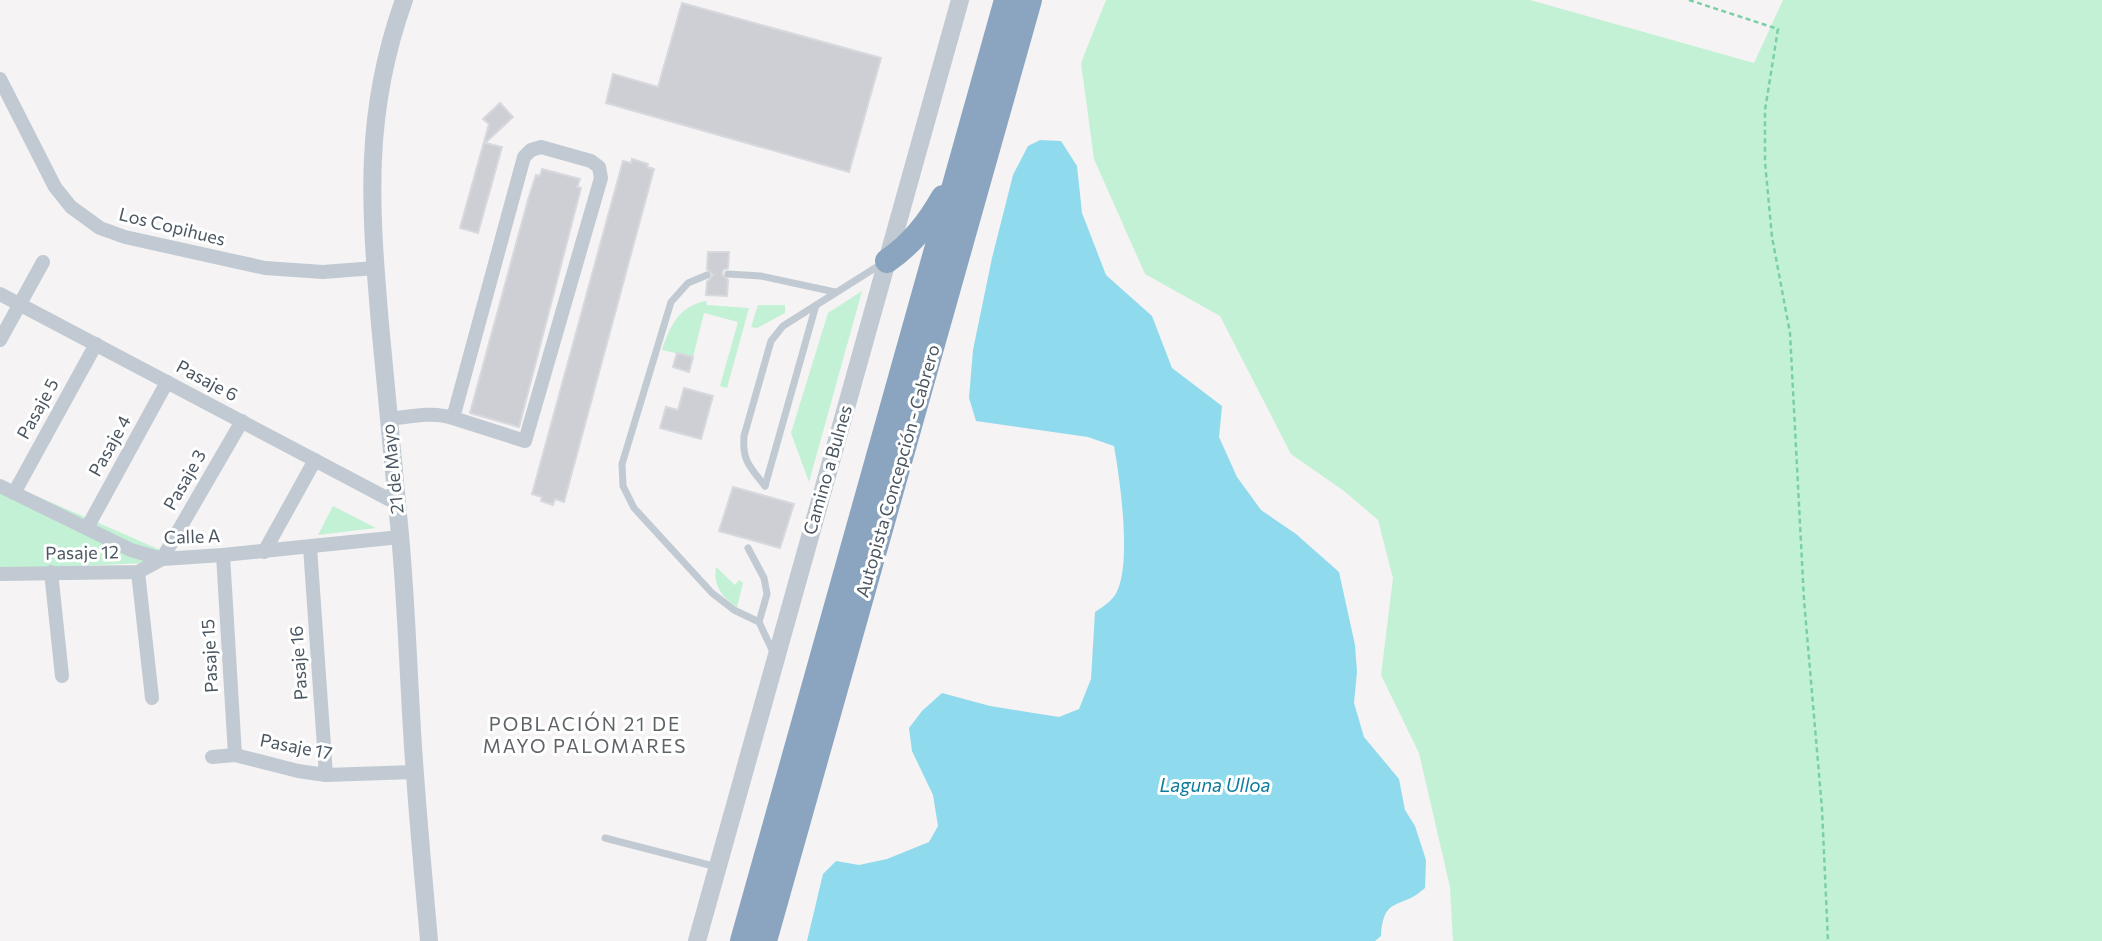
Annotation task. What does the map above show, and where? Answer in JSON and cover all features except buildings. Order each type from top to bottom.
[{"type":"highway","name":"Autopista Concepción - Cabrero","points":[[742,941],[1006,0]]},
{"type":"highway","name":"Autopista Concepción - Cabrero","points":[[765,941],[1030,0]]},
{"type":"highway","points":[[887,261],[901,252],[921,232],[958,172]]},
{"type":"street","name":"21 de Mayo","points":[[404,0],[388,48],[373,131],[371,172],[375,268],[400,537],[414,772],[429,941]]},
{"type":"street","name":"Camino a Bulnes","points":[[697,941],[960,0]]},
{"type":"street","name":"Los Copihues","points":[[0,79],[55,187],[71,207],[100,228],[138,240],[265,268],[323,272],[375,268]]},
{"type":"street","points":[[388,419],[433,414],[525,441],[601,178],[599,167],[591,161],[541,148],[531,150],[524,157],[453,418]]},
{"type":"street","points":[[0,340],[43,262]]},
{"type":"street","name":"Pasaje 6","points":[[0,294],[396,503]]},
{"type":"street","name":"Pasaje 5","points":[[14,493],[96,344]]},
{"type":"street","name":"Pasaje 4","points":[[87,528],[167,382]]},
{"type":"street","name":"Pasaje 3","points":[[162,559],[242,421]]},
{"type":"street","points":[[264,552],[315,460]]},
{"type":"street","name":"Calle A","points":[[0,486],[131,550],[162,559],[264,552],[400,537]]},
{"type":"street","name":"Pasaje 16","points":[[310,547],[326,775]]},
{"type":"street","name":"Pasaje 15","points":[[223,555],[235,755]]},
{"type":"street","name":"Pasaje 12","points":[[0,574],[138,572],[162,559]]},
{"type":"street","points":[[51,572],[62,676]]},
{"type":"street","points":[[138,572],[152,698]]},
{"type":"street","name":"Pasaje 17","points":[[212,757],[235,755],[298,771],[326,775],[414,772]]},
{"type":"lane","points":[[816,304],[765,486],[746,461],[743,448],[767,353],[776,332],[816,304],[887,261]]},
{"type":"lane","points":[[728,274],[761,276],[835,292]]},
{"type":"lane","points":[[707,275],[688,283],[671,302],[622,464],[622,486],[629,501],[712,593],[734,610],[760,622]]},
{"type":"lane","points":[[748,548],[764,578],[767,594],[760,622],[776,658]]},
{"type":"lane","points":[[605,838],[717,867]]},
{"type":"path","points":[[1689,0],[1778,29],[1767,96],[1765,162],[1772,237],[1790,333],[1804,600],[1822,809],[1828,941]]},
{"type":"green space","points":[[1106,0],[1530,0],[1754,63],[1783,0],[2102,0],[2102,941],[1453,941],[1450,887],[1419,753],[1381,675],[1393,578],[1378,520],[1344,491],[1291,454],[1220,316],[1145,274],[1094,159],[1081,63]]},
{"type":"green space","points":[[862,291],[809,482],[791,433],[828,313]]},
{"type":"green space","points":[[706,301],[707,305],[749,308],[727,388],[720,386],[738,322],[704,313],[693,357],[662,350],[668,333],[682,312]]},
{"type":"green space","points":[[758,305],[785,305],[785,313],[757,328],[751,327]]},
{"type":"green space","points":[[0,480],[172,555],[148,563],[0,569]]},
{"type":"green space","points":[[333,506],[376,528],[318,535]]},
{"type":"green space","points":[[716,567],[735,585],[739,580],[743,583],[737,607],[720,590],[716,580]]},
{"type":"water","name":"Laguna Ulloa","points":[[1040,140],[1061,141],[1077,166],[1082,213],[1106,275],[1152,316],[1172,368],[1222,406],[1219,437],[1237,477],[1261,510],[1296,534],[1339,572],[1355,645],[1357,672],[1354,703],[1364,737],[1399,779],[1405,810],[1415,826],[1426,860],[1425,888],[1390,908],[1381,936],[1375,941],[807,941],[823,874],[836,861],[859,865],[887,859],[929,842],[938,826],[933,795],[912,751],[909,728],[922,711],[942,693],[990,706],[1059,717],[1079,709],[1091,679],[1095,612],[1111,600],[1122,576],[1124,539],[1114,446],[1088,437],[976,421],[969,398],[973,350],[1013,175],[1028,146]]},
{"type":"district","name":"POBLACIÓN 21 DE MAYO PALOMARES","points":[[585,735]]}]
